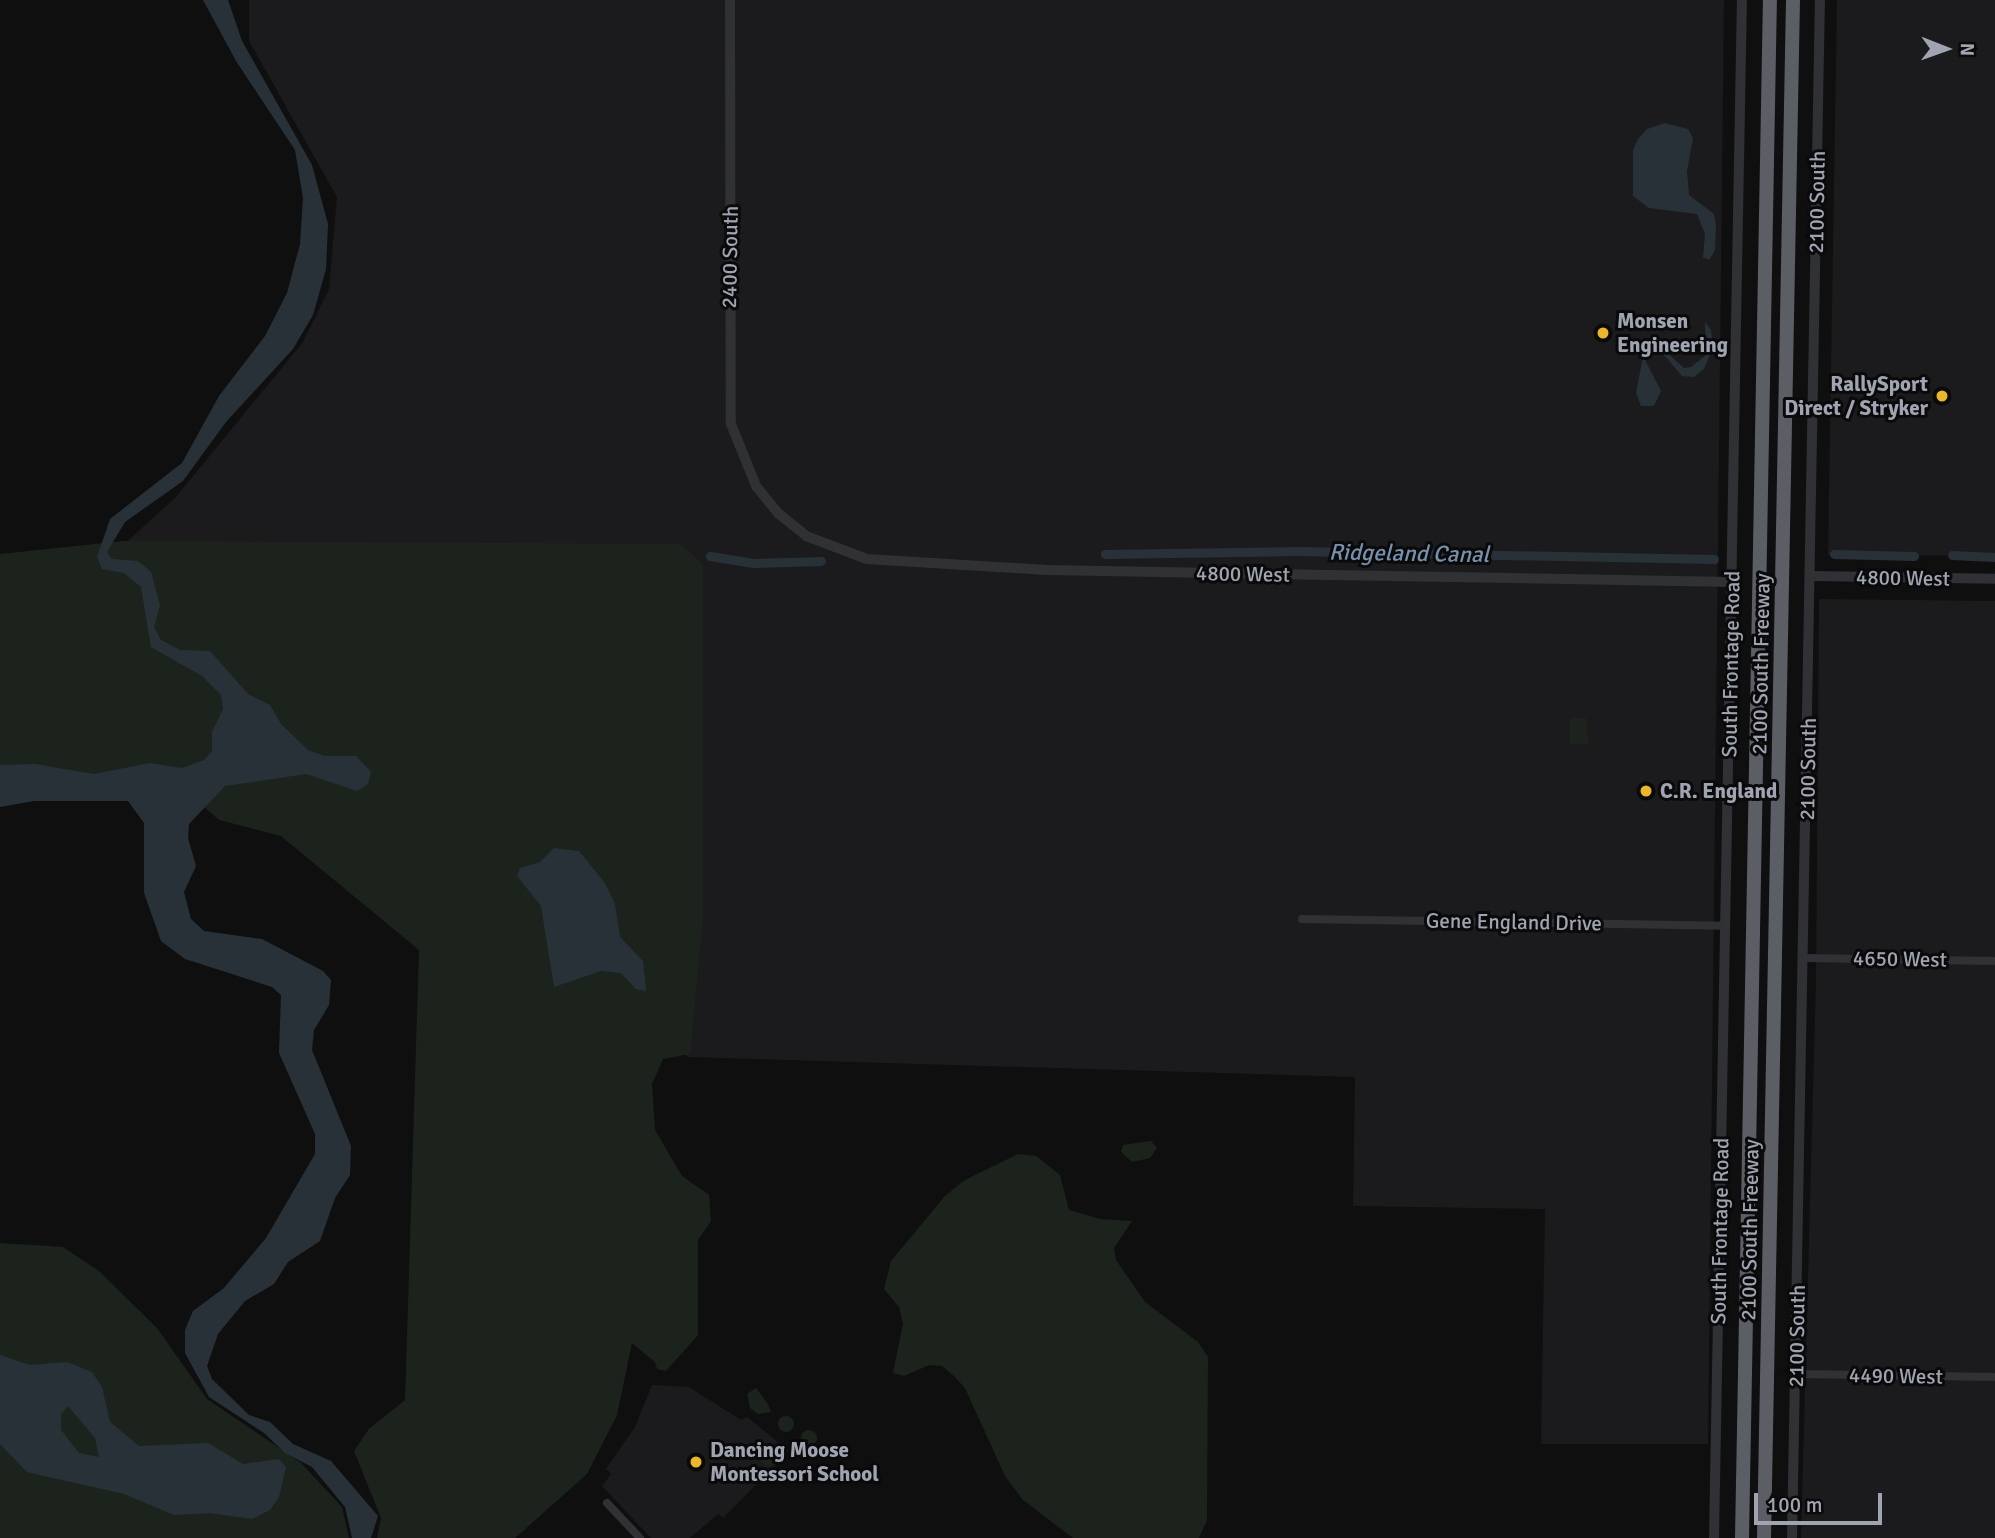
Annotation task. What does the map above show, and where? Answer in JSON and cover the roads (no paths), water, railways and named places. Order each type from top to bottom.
[{"type":"highway","name":"2100 South Freeway","points":[[1742,1538],[1770,0]]},
{"type":"highway","name":"2100 South Freeway","points":[[1764,1538],[1793,0]]},
{"type":"street","name":"2400 South","points":[[730,0],[730,411],[744,464],[770,504]]},
{"type":"street","name":"South Frontage Road","points":[[1714,1538],[1742,0]]},
{"type":"street","name":"2100 South","points":[[1793,1538],[1812,576],[1820,0]]},
{"type":"street","name":"4800 West","points":[[770,504],[819,543],[879,561],[1085,572],[1733,582]]},
{"type":"street","name":"4800 West","points":[[1812,576],[1995,579]]},
{"type":"street","name":"Gene England Drive","points":[[1302,919],[1726,926]]},
{"type":"street","name":"4650 West","points":[[1804,958],[1995,961]]},
{"type":"street","name":"4490 West","points":[[1797,1374],[1995,1377]]},
{"type":"street","points":[[607,1503],[640,1538]]},
{"type":"waterway","name":"Ridgeland Canal","points":[[1105,554],[1297,551],[1714,559]]},
{"type":"waterway","name":"Ridgeland Canal","points":[[1834,554],[1914,556]]},
{"type":"waterway","name":"Ridgeland Canal","points":[[1952,555],[1995,557]]},
{"type":"waterway","name":"Ridgeland Canal","points":[[710,556],[753,563],[821,561]]},
{"type":"place","name":"Monsen Engineering","points":[[1603,333]]},
{"type":"place","name":"RallySport Direct / Stryker","points":[[1942,396]]},
{"type":"place","name":"C.R. England","points":[[1646,791]]},
{"type":"place","name":"Dancing Moose Montessori School","points":[[696,1462]]}]
